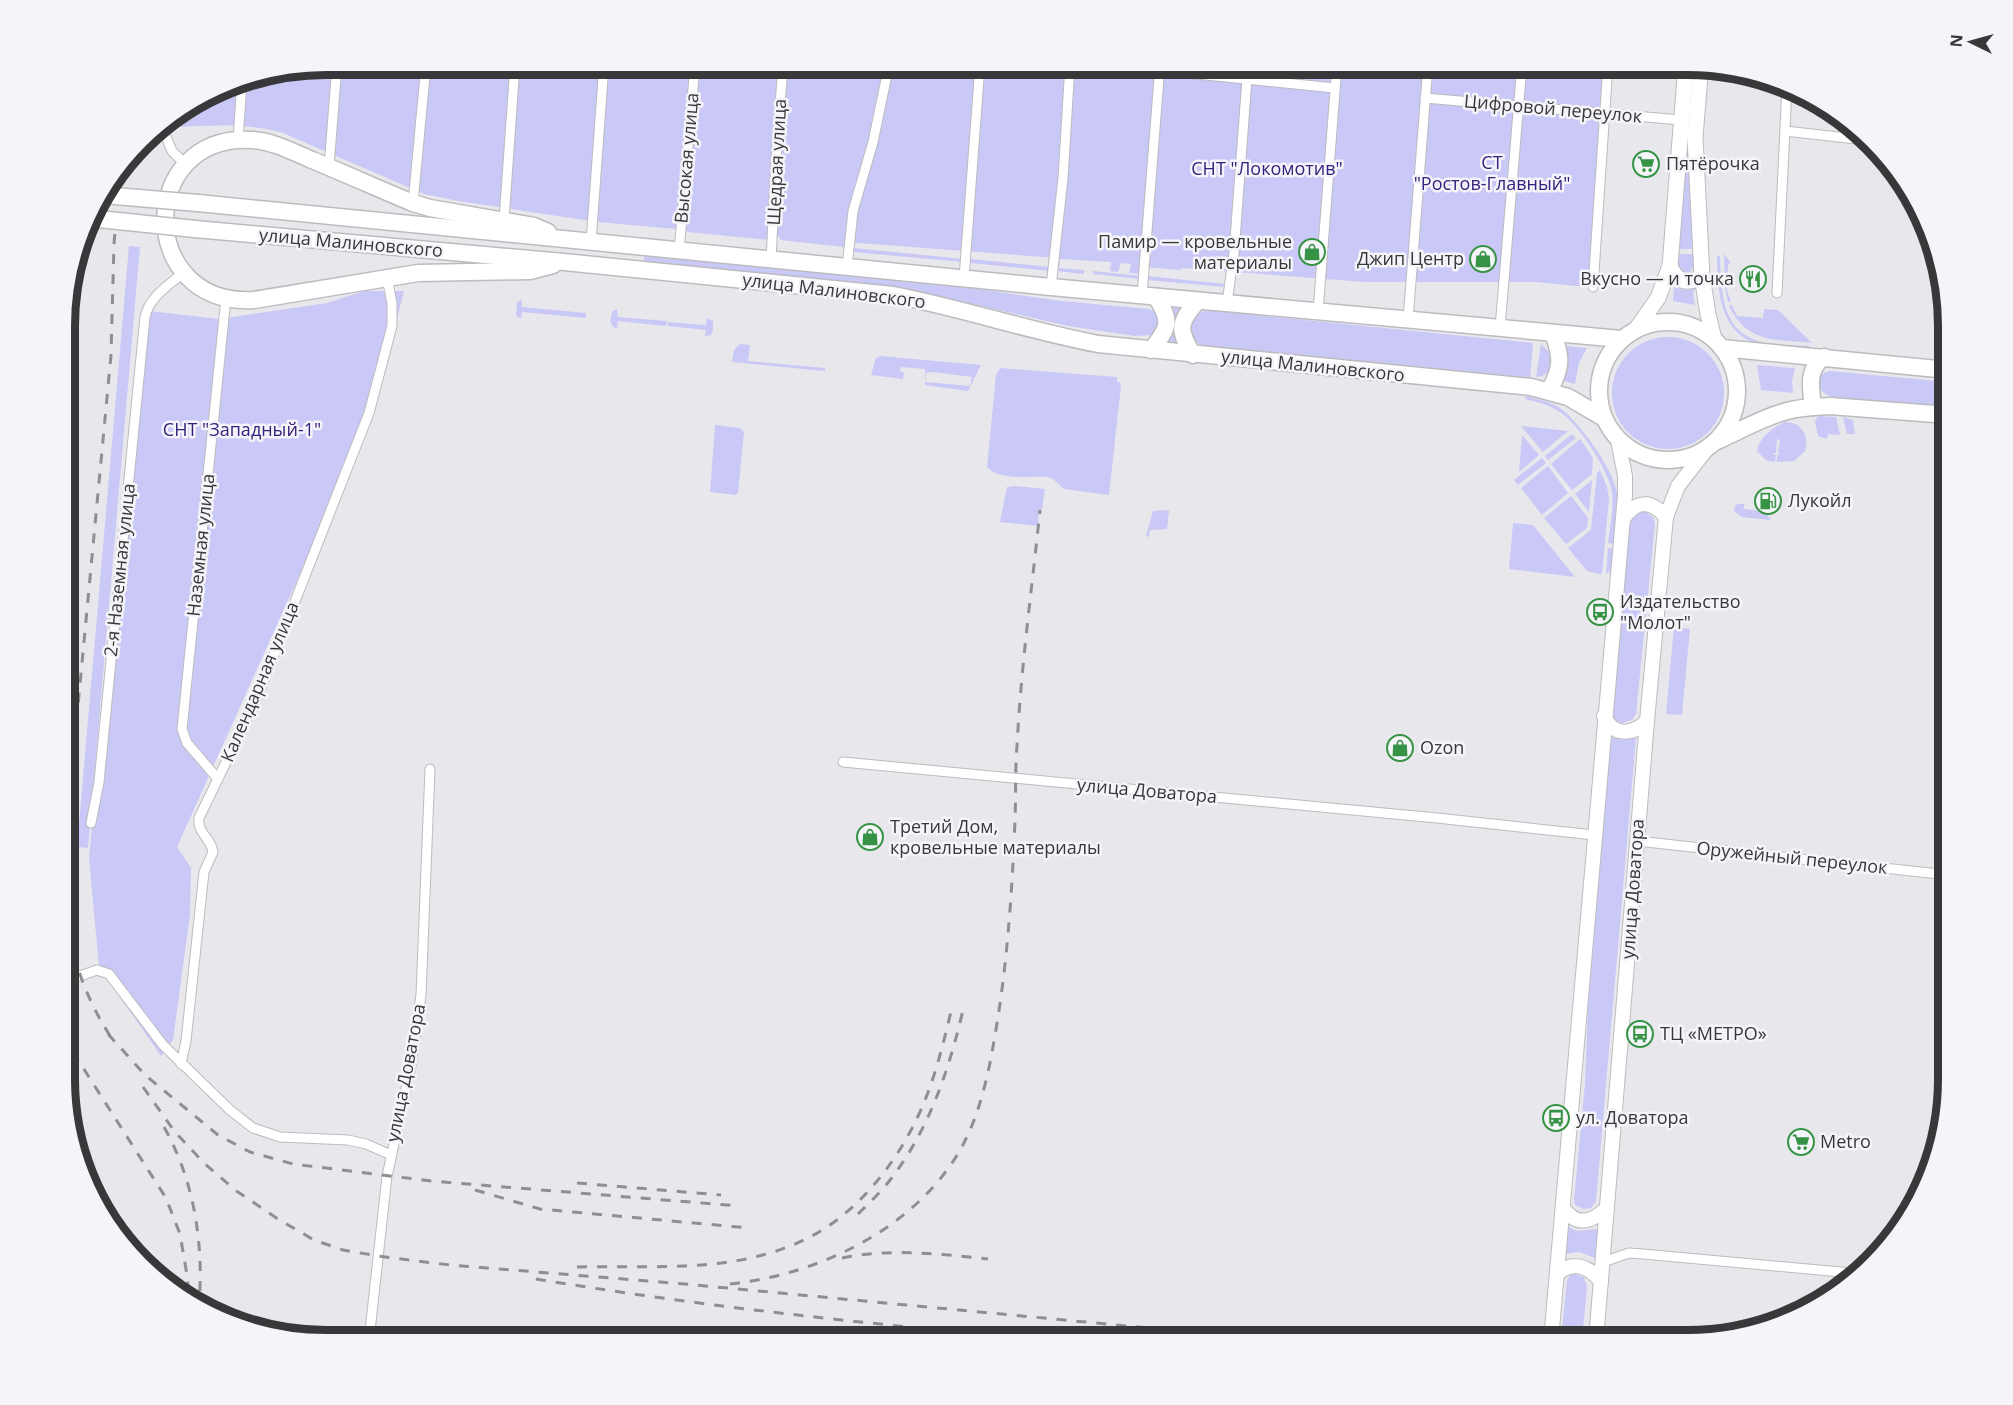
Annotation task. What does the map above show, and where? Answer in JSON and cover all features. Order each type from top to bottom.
[{"type":"highway","points":[[564,262],[530,271],[446,271],[387,278],[254,300],[226,298],[205,290],[183,273],[170,248],[164,223],[167,197],[185,164],[205,149],[238,140],[266,142],[413,203],[539,227],[565,240]]},
{"type":"highway","name":"улица Малиновского","points":[[112,196],[1198,301],[1621,339]]},
{"type":"highway","name":"улица Малиновского","points":[[99,219],[892,295],[937,303],[1075,339],[1193,355],[1549,391],[1568,397],[1604,418]]},
{"type":"highway","points":[[1149,296],[1166,313],[1167,326],[1163,336],[1151,350]]},
{"type":"highway","points":[[1193,355],[1184,340],[1182,325],[1188,311],[1198,301]]},
{"type":"highway","points":[[1711,445],[1733,416],[1737,388],[1731,363],[1718,344],[1702,330],[1675,322],[1655,323],[1637,328],[1621,339],[1605,362],[1600,376],[1600,405],[1604,418],[1618,440],[1632,451],[1660,460],[1683,459],[1774,415],[1813,407],[1830,406],[1938,414]]},
{"type":"highway","points":[[1549,391],[1560,365],[1558,347],[1553,333]]},
{"type":"highway","points":[[1718,344],[1938,369]]},
{"type":"highway","points":[[1813,407],[1811,374],[1813,367],[1824,357]]},
{"type":"main road","points":[[1637,328],[1658,298],[1670,266],[1685,75]]},
{"type":"main road","points":[[1700,76],[1695,137],[1702,276],[1708,314],[1718,344]]},
{"type":"main road","points":[[1670,266],[1673,274],[1682,281],[1694,281],[1702,276]]},
{"type":"street","points":[[329,167],[336,75]]},
{"type":"street","points":[[413,203],[425,75]]},
{"type":"street","points":[[504,220],[514,75]]},
{"type":"street","points":[[591,242],[603,75]]},
{"type":"street","name":"Высокая улица","points":[[679,251],[694,75]]},
{"type":"street","name":"Щедрая улица","points":[[771,260],[782,75]]},
{"type":"street","points":[[846,267],[853,211],[873,142],[887,75]]},
{"type":"street","points":[[964,278],[979,75]]},
{"type":"street","points":[[1051,287],[1069,75]]},
{"type":"street","points":[[1149,296],[1160,75]]},
{"type":"street","points":[[1211,75],[1335,88]]},
{"type":"street","points":[[1227,303],[1234,253],[1247,75]]},
{"type":"street","points":[[1318,312],[1336,75]]},
{"type":"street","points":[[1408,320],[1427,75]]},
{"type":"street","points":[[1500,328],[1521,75]]},
{"type":"street","points":[[1593,287],[1607,75]]},
{"type":"street","points":[[238,140],[241,89]]},
{"type":"street","points":[[1777,293],[1787,96]]},
{"type":"street","name":"Цифровой переулок","points":[[1425,98],[1681,120]]},
{"type":"street","points":[[1785,131],[1854,139]]},
{"type":"street","points":[[165,134],[172,151],[185,164]]},
{"type":"street","name":"2-я Наземная улица","points":[[91,823],[99,782],[145,317],[149,304],[183,273]]},
{"type":"street","name":"Календарная улица","points":[[181,1064],[204,872],[213,852],[208,839],[200,832],[199,818],[257,698],[369,413],[392,326],[392,303],[387,278]]},
{"type":"street","name":"Наземная улица","points":[[218,779],[187,743],[182,729],[226,298]]},
{"type":"street","points":[[1552,1330],[1623,519],[1625,476],[1618,440]]},
{"type":"street","name":"улица Доватора","points":[[1597,1330],[1636,841],[1666,517],[1678,486],[1711,445]]},
{"type":"street","points":[[1623,519],[1633,507],[1644,504],[1654,507],[1666,517]]},
{"type":"street","points":[[1604,716],[1610,727],[1622,732],[1635,730],[1647,721]]},
{"type":"street","name":"улица Доватора","points":[[843,762],[1594,835]]},
{"type":"street","name":"улица Доватора","points":[[370,1330],[386,1187],[411,1066],[421,995],[430,769]]},
{"type":"street","name":"Оружейный переулок","points":[[1636,841],[1938,874]]},
{"type":"street","points":[[80,976],[97,970],[109,974],[181,1064],[253,1128],[280,1137],[348,1140],[366,1144],[391,1155]]},
{"type":"street","points":[[1564,1209],[1570,1217],[1576,1220],[1589,1220],[1607,1208]]},
{"type":"street","points":[[1603,1262],[1629,1253],[1847,1273]]},
{"type":"street","points":[[1557,1274],[1565,1268],[1576,1266],[1593,1272],[1601,1281]]},
{"type":"green space","points":[[326,75],[1609,75],[1596,288],[1536,282],[1365,282],[1183,268],[1179,270],[1146,267],[1141,274],[1129,273],[1131,264],[1121,263],[1118,272],[1110,271],[1111,262],[1060,259],[1059,268],[1084,270],[1084,274],[1056,271],[1057,258],[845,242],[844,247],[780,240],[780,237],[769,236],[769,240],[597,222],[424,194],[283,133],[252,127],[172,127],[200,109],[245,88],[293,77]]},
{"type":"green space","points":[[1686,138],[1690,138],[1694,249],[1677,249]]},
{"type":"green space","points":[[129,246],[140,247],[88,848],[77,847]]},
{"type":"green space","points":[[854,248],[963,259],[963,262],[853,252]]},
{"type":"green space","points":[[1677,254],[1695,254],[1694,266],[1690,272],[1684,273],[1677,266]]},
{"type":"green space","points":[[1724,254],[1731,263],[1728,264],[1727,291],[1731,301],[1728,302],[1725,286]]},
{"type":"green space","points":[[644,256],[965,287],[1061,301],[1149,309],[1154,311],[1160,320],[1156,332],[1152,335],[1135,336],[1068,326],[908,289],[644,263]]},
{"type":"green space","points":[[1717,256],[1720,256],[1724,304],[1734,325],[1753,339],[1781,345],[1810,346],[1808,350],[1758,344],[1732,327],[1722,305]]},
{"type":"green space","points":[[971,259],[1050,267],[1050,271],[971,263]]},
{"type":"green space","points":[[1093,271],[1141,276],[1141,279],[1093,274]]},
{"type":"green space","points":[[1147,276],[1225,284],[1225,287],[1147,280]]},
{"type":"green space","points":[[1674,287],[1685,290],[1695,289],[1693,293],[1695,305],[1673,301]]},
{"type":"green space","name":"СНТ \"Западный-1\"","points":[[364,291],[404,291],[374,409],[177,847],[191,868],[190,914],[173,1040],[161,1056],[99,967],[89,858],[141,310],[219,319],[327,303]]},
{"type":"green space","points":[[522,300],[522,307],[586,313],[586,318],[522,312],[521,319],[516,315],[517,302]]},
{"type":"green space","points":[[1732,305],[1737,316],[1763,318],[1764,309],[1778,310],[1812,343],[1774,340],[1754,333],[1737,318],[1729,306]]},
{"type":"green space","points":[[1167,306],[1182,308],[1175,335],[1178,345],[1162,344]]},
{"type":"green space","points":[[617,309],[618,317],[667,321],[666,326],[618,321],[617,328],[615,328],[611,318],[613,311]]},
{"type":"green space","points":[[1206,310],[1533,343],[1530,378],[1203,346],[1193,338],[1190,326],[1196,314]]},
{"type":"green space","points":[[707,318],[713,321],[711,335],[705,336],[706,330],[668,326],[668,322],[706,325]]},
{"type":"green space","points":[[1668,337],[1690,341],[1708,353],[1720,371],[1724,393],[1720,415],[1708,433],[1690,445],[1668,449],[1646,445],[1628,433],[1616,415],[1612,393],[1616,371],[1628,353],[1646,341]]},
{"type":"green space","points":[[740,344],[750,345],[748,361],[825,368],[825,371],[732,362],[734,350]]},
{"type":"green space","points":[[1541,344],[1550,353],[1551,366],[1545,375],[1536,377]]},
{"type":"green space","points":[[1565,346],[1587,348],[1579,363],[1575,384],[1564,381],[1568,368]]},
{"type":"green space","points":[[880,356],[981,365],[968,391],[925,385],[925,382],[925,369],[901,367],[900,372],[904,372],[903,379],[871,375],[876,358]],"holes":[[[933,372],[972,377],[970,386],[925,382],[926,373]]]},
{"type":"green space","points":[[1757,365],[1795,368],[1792,381],[1793,393],[1761,390]]},
{"type":"green space","points":[[1000,368],[1117,377],[1117,382],[1120,382],[1121,386],[1109,495],[1064,489],[1053,479],[1047,477],[1007,476],[987,467],[996,375]]},
{"type":"green space","points":[[1830,371],[1938,381],[1938,407],[1831,397],[1822,391],[1817,383],[1824,373]]},
{"type":"green space","points":[[1526,396],[1553,404],[1565,412],[1584,432],[1602,458],[1614,482],[1618,498],[1615,544],[1608,543],[1612,492],[1599,460],[1584,437],[1567,418],[1552,407],[1525,399]]},
{"type":"green space","points":[[1818,416],[1836,417],[1840,435],[1828,434],[1827,439],[1818,436],[1815,421]]},
{"type":"green space","points":[[1843,417],[1853,420],[1855,434],[1847,434]]},
{"type":"green space","points":[[1784,422],[1795,424],[1803,430],[1806,440],[1805,451],[1794,461],[1777,462],[1780,440],[1777,439],[1776,453],[1772,454],[1776,455],[1775,462],[1767,461],[1757,451],[1758,446],[1767,434]]},
{"type":"green space","points":[[715,425],[740,428],[744,432],[736,495],[710,492]]},
{"type":"green space","points":[[1521,426],[1568,431],[1543,452]]},
{"type":"green space","points":[[1572,434],[1576,438],[1548,460],[1545,456]]},
{"type":"green space","points":[[1522,435],[1539,455],[1519,472]]},
{"type":"green space","points":[[1580,439],[1593,458],[1592,474],[1572,490],[1551,464]]},
{"type":"green space","points":[[1542,458],[1546,463],[1518,485],[1514,480]]},
{"type":"green space","points":[[1548,466],[1568,493],[1542,515],[1521,488]]},
{"type":"green space","points":[[1600,470],[1609,499],[1602,574],[1587,571],[1568,548],[1591,530],[1597,473]]},
{"type":"green space","points":[[1592,480],[1589,512],[1575,494]]},
{"type":"green space","points":[[1007,487],[1045,489],[1042,510],[1039,510],[1038,526],[1000,522]]},
{"type":"green space","points":[[1571,496],[1588,518],[1587,528],[1566,544],[1544,518]]},
{"type":"green space","points":[[1738,504],[1744,504],[1744,509],[1769,512],[1768,517],[1771,518],[1770,520],[1742,517],[1734,511]]},
{"type":"green space","points":[[1169,510],[1167,529],[1150,530],[1149,537],[1146,536],[1153,511]]},
{"type":"green space","points":[[1644,510],[1653,517],[1655,524],[1636,714],[1632,720],[1622,723],[1611,718],[1628,519],[1633,513]]},
{"type":"green space","points":[[1513,523],[1533,525],[1575,577],[1509,569]]},
{"type":"green space","points":[[1608,548],[1615,548],[1612,570],[1606,574]]},
{"type":"green space","points":[[1674,627],[1690,629],[1682,715],[1666,714]]},
{"type":"green space","points":[[1607,736],[1621,740],[1636,738],[1596,1201],[1591,1208],[1584,1209],[1575,1205],[1574,1200],[1585,1083],[1588,1003]]},
{"type":"green space","points":[[1567,1226],[1577,1231],[1598,1229],[1595,1258],[1579,1252],[1565,1254]]},
{"type":"green space","points":[[1570,1275],[1584,1277],[1587,1286],[1583,1330],[1562,1330],[1567,1280]]},
{"type":"railway","points":[[75,737],[111,355],[114,244],[119,184]]},
{"type":"railway","points":[[730,1284],[762,1279],[826,1260],[884,1229],[911,1209],[934,1186],[962,1147],[975,1118],[991,1056],[1006,959],[1019,716],[1040,510]]},
{"type":"railway","points":[[75,955],[88,995],[112,1039]]},
{"type":"railway","points":[[577,1267],[672,1266],[739,1260],[775,1252],[798,1243],[837,1220],[869,1190],[909,1135],[931,1084],[952,1007]]},
{"type":"railway","points":[[858,1214],[904,1161],[927,1120],[944,1077],[963,1010]]},
{"type":"railway","points":[[108,1034],[145,1075],[218,1135],[250,1152],[293,1164],[431,1181],[739,1206]]},
{"type":"railway","points":[[75,1055],[166,1198],[180,1234],[188,1289]]},
{"type":"railway","points":[[143,1087],[175,1132],[204,1163],[235,1190],[314,1240],[343,1250],[450,1265],[685,1284],[1170,1330]]},
{"type":"railway","points":[[164,1127],[183,1169],[195,1213],[200,1258],[199,1296]]},
{"type":"railway","points":[[577,1183],[721,1195]]},
{"type":"railway","points":[[475,1190],[540,1209],[749,1228]]},
{"type":"railway","points":[[842,1258],[897,1253],[988,1259]]},
{"type":"railway","points":[[536,1279],[664,1298],[941,1330]]},
{"type":"place","name":"Пятёрочка","points":[[1646,164]]},
{"type":"place","name":"Памир — кровельные материалы","points":[[1312,252]]},
{"type":"place","name":"Джип Центр","points":[[1483,259]]},
{"type":"place","name":"Вкусно — и точка","points":[[1753,279]]},
{"type":"place","name":"Лукойл","points":[[1768,501]]},
{"type":"place","name":"Издательство \"Молот\"","points":[[1600,612]]},
{"type":"place","name":"Ozon","points":[[1400,748]]},
{"type":"place","name":"Третий Дом, кровельные материалы","points":[[870,837]]},
{"type":"place","name":"ТЦ «МЕТРО»","points":[[1640,1034]]},
{"type":"place","name":"ул. Доватора","points":[[1556,1118]]},
{"type":"place","name":"Metro","points":[[1801,1142]]},
{"type":"park label","name":"СНТ \"Локомотив\"","points":[[1267,169]]},
{"type":"park label","name":"СТ \"Ростов-Главный\"","points":[[1492,174]]}]
